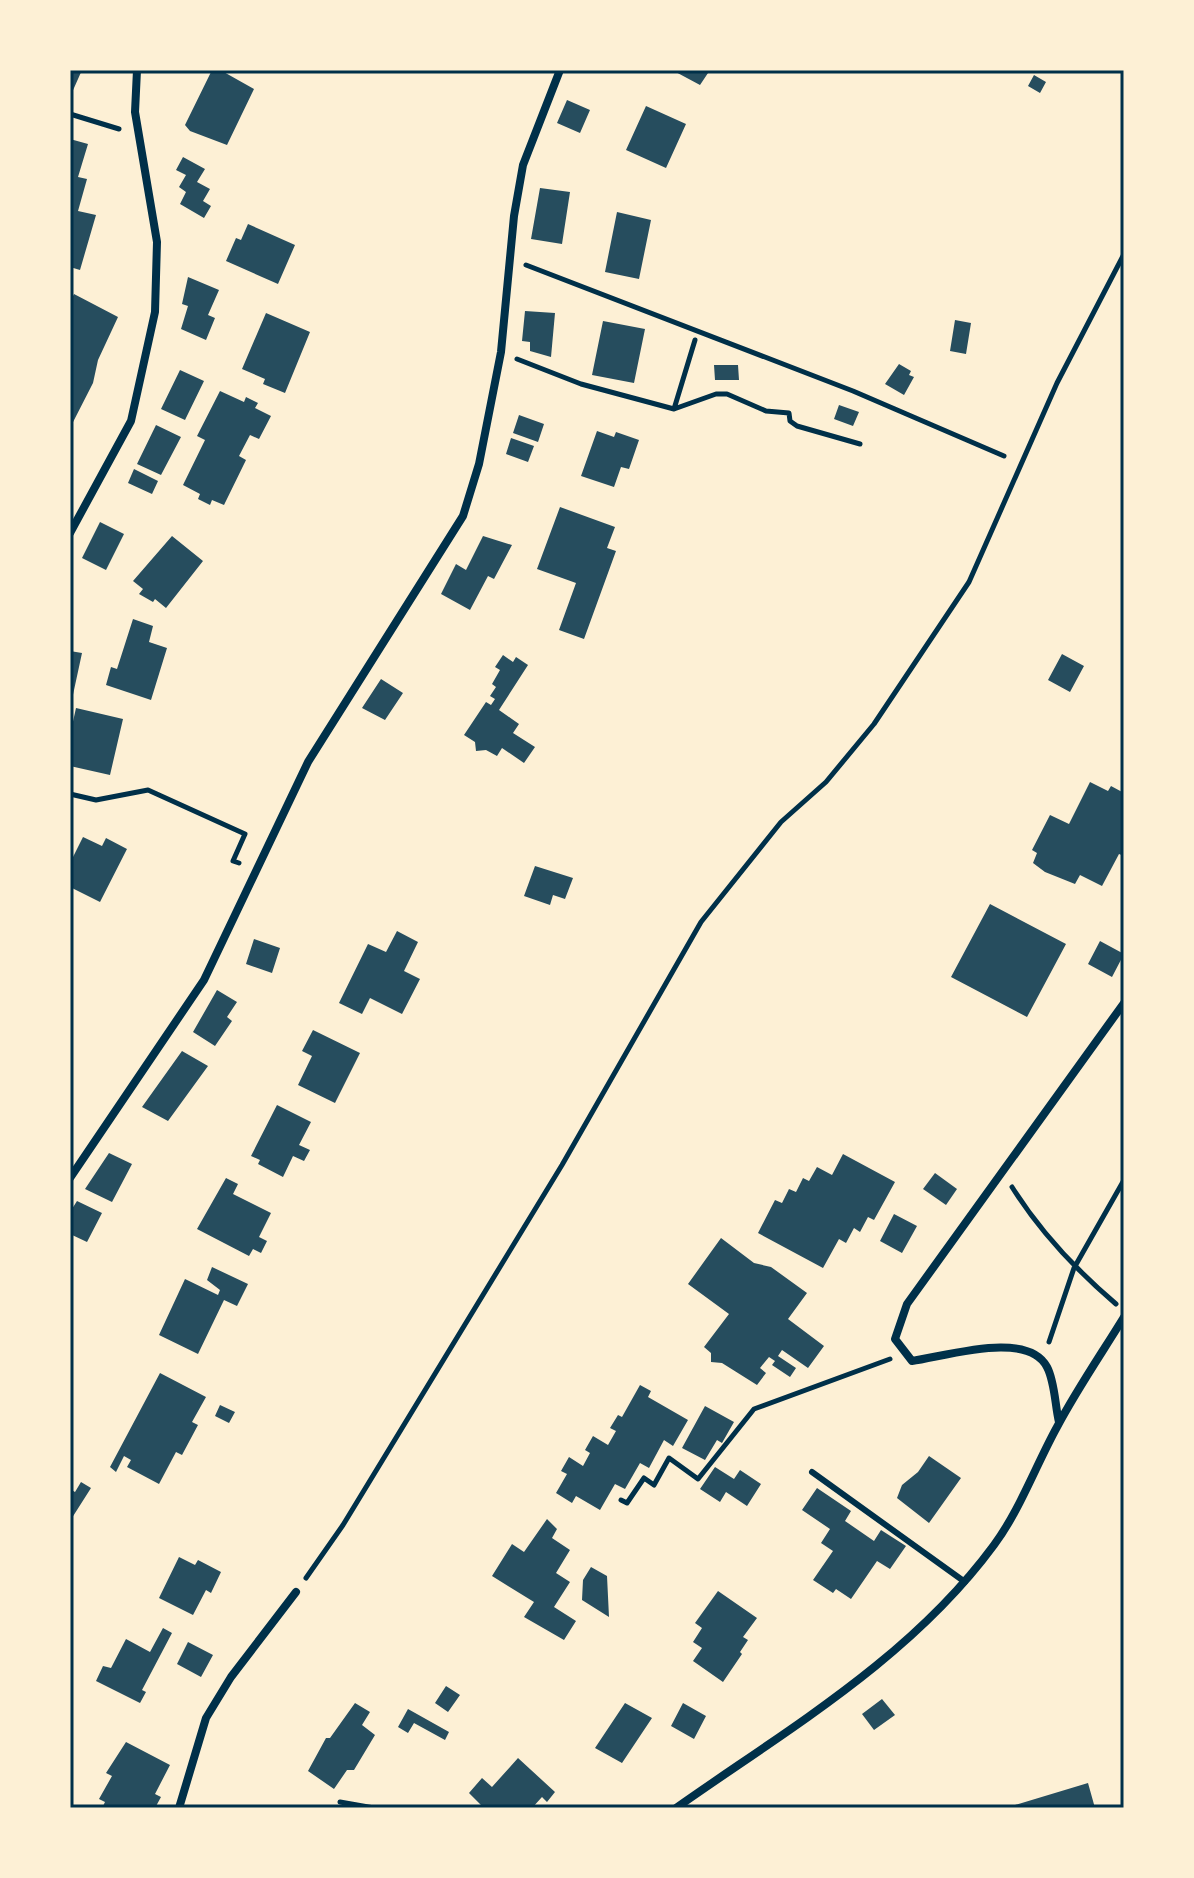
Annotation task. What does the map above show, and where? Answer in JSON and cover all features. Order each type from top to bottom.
[{"type":"street","points":[[70,533],[131,421],[155,312],[157,242],[135,112],[137,70]]},
{"type":"street","points":[[70,1178],[204,980],[308,762],[463,516],[479,464],[501,352],[523,165],[560,70]]},
{"type":"street","points":[[1059,1423],[1048,1369],[1037,1353],[1012,1345],[912,1361],[895,1339],[907,1304],[1124,1003]]},
{"type":"street","points":[[676,1808],[882,1663],[927,1624],[997,1542],[1059,1423],[1124,1317]]},
{"type":"street","points":[[179,1808],[206,1718],[231,1677],[296,1592]]},
{"type":"lane","points":[[812,1472],[965,1582]]},
{"type":"path","points":[[70,114],[139,136]]},
{"type":"path","points":[[296,1592],[343,1525],[562,1165],[701,922],[781,822],[826,782],[874,724],[969,582],[1057,383],[1124,254]]},
{"type":"path","points":[[510,261],[548,271],[839,386],[1004,456]]},
{"type":"path","points":[[674,409],[695,340]]},
{"type":"path","points":[[501,352],[581,384],[674,409],[716,394],[727,394],[766,411],[789,413],[790,421],[797,426],[860,444]]},
{"type":"path","points":[[70,794],[96,800],[148,790],[245,834],[233,861],[257,870]]},
{"type":"path","points":[[1002,1173],[1036,1224],[1074,1268],[1124,1310]]},
{"type":"path","points":[[1048,1369],[1049,1340],[1074,1268],[1124,1180]]},
{"type":"path","points":[[621,1500],[627,1503],[644,1478],[654,1485],[669,1458],[698,1479],[754,1409],[906,1354]]},
{"type":"path","points":[[340,1802],[374,1808]]},
{"type":"building","points":[[70,70],[82,70],[70,97]]},
{"type":"building","points":[[212,70],[222,71],[254,89],[227,145],[190,131],[185,125]]},
{"type":"building","points":[[672,70],[710,70],[700,85]]},
{"type":"building","points":[[1034,75],[1046,82],[1040,93],[1028,86]]},
{"type":"building","points":[[567,100],[590,110],[580,133],[557,123]]},
{"type":"building","points":[[646,106],[686,124],[666,168],[626,150]]},
{"type":"building","points":[[70,139],[88,144],[78,177],[87,179],[78,211],[96,215],[80,270],[70,267]]},
{"type":"building","points":[[183,157],[205,169],[197,182],[210,189],[203,201],[211,206],[204,218],[180,204],[186,192],[179,187],[186,175],[176,170]]},
{"type":"building","points":[[540,188],[570,192],[562,244],[531,239]]},
{"type":"building","points":[[617,212],[651,220],[639,279],[605,272]]},
{"type":"building","points":[[248,224],[295,245],[278,284],[226,261],[236,238],[241,240]]},
{"type":"building","points":[[188,277],[219,290],[208,315],[215,318],[206,340],[181,329],[188,306],[182,304]]},
{"type":"building","points":[[74,294],[118,317],[98,360],[93,383],[70,428],[70,302]]},
{"type":"building","points":[[525,311],[555,313],[551,357],[530,351],[530,342],[522,341]]},
{"type":"building","points":[[266,313],[310,332],[285,393],[263,384],[265,379],[242,369]]},
{"type":"building","points":[[955,320],[971,323],[966,354],[950,351]]},
{"type":"building","points":[[603,321],[645,329],[634,383],[592,375]]},
{"type":"building","points":[[899,364],[911,371],[909,375],[914,377],[904,395],[885,384]]},
{"type":"building","points":[[714,365],[738,365],[739,380],[715,380]]},
{"type":"building","points":[[180,370],[204,381],[185,420],[161,409]]},
{"type":"building","points":[[220,391],[244,402],[246,397],[258,403],[255,408],[271,416],[259,439],[250,435],[239,456],[246,460],[224,505],[212,500],[210,505],[198,499],[200,494],[183,485],[205,440],[197,436]]},
{"type":"building","points":[[839,405],[859,412],[853,426],[834,419]]},
{"type":"building","points":[[519,415],[544,424],[538,442],[513,433]]},
{"type":"building","points":[[156,425],[181,437],[161,475],[137,464]]},
{"type":"building","points":[[597,431],[614,437],[616,432],[639,440],[629,469],[621,467],[614,487],[581,476]]},
{"type":"building","points":[[511,438],[534,446],[528,462],[506,454]]},
{"type":"building","points":[[134,469],[158,481],[152,494],[128,483]]},
{"type":"building","points":[[560,507],[615,527],[607,548],[616,551],[584,639],[559,630],[576,583],[537,569]]},
{"type":"building","points":[[100,522],[124,534],[106,570],[82,558]]},
{"type":"building","points":[[172,536],[203,561],[166,608],[155,599],[153,602],[139,594],[143,589],[133,581]]},
{"type":"building","points":[[483,536],[512,545],[494,579],[488,576],[470,610],[441,594],[456,564],[466,570]]},
{"type":"building","points":[[133,619],[153,626],[149,642],[167,648],[151,700],[106,685],[111,667],[117,669]]},
{"type":"building","points":[[70,651],[82,653],[71,704],[70,704]]},
{"type":"building","points":[[1062,654],[1084,666],[1070,692],[1048,680]]},
{"type":"building","points":[[503,655],[513,662],[516,657],[528,665],[499,710],[519,724],[513,733],[535,747],[524,763],[502,748],[497,756],[486,750],[476,751],[475,742],[464,735],[486,702],[491,705],[495,699],[490,696],[496,687],[492,684],[500,670],[495,667]]},
{"type":"building","points":[[381,679],[403,693],[385,720],[362,708]]},
{"type":"building","points":[[76,708],[123,719],[110,775],[70,766],[70,735]]},
{"type":"building","points":[[1090,782],[1108,791],[1111,786],[1124,793],[1124,856],[1119,854],[1102,886],[1080,875],[1075,884],[1045,872],[1033,863],[1037,853],[1032,850],[1050,815],[1069,824]]},
{"type":"building","points":[[83,837],[102,846],[106,838],[127,849],[100,902],[70,887],[70,863]]},
{"type":"building","points":[[535,866],[573,878],[565,899],[553,895],[550,905],[524,896]]},
{"type":"building","points":[[990,904],[1066,944],[1027,1017],[951,977]]},
{"type":"building","points":[[397,931],[418,942],[404,971],[420,979],[402,1014],[370,998],[362,1014],[339,1003],[368,944],[386,952]]},
{"type":"building","points":[[254,939],[280,948],[272,973],[246,964]]},
{"type":"building","points":[[1100,941],[1124,954],[1112,977],[1088,964]]},
{"type":"building","points":[[217,990],[237,1002],[227,1017],[232,1021],[215,1046],[193,1032]]},
{"type":"building","points":[[313,1030],[360,1053],[335,1103],[298,1085],[312,1056],[302,1051]]},
{"type":"building","points":[[182,1051],[208,1066],[168,1121],[142,1107]]},
{"type":"building","points":[[277,1105],[311,1122],[299,1145],[310,1150],[304,1161],[293,1156],[283,1177],[258,1164],[260,1160],[251,1156]]},
{"type":"building","points":[[109,1153],[132,1164],[112,1202],[85,1189]]},
{"type":"building","points":[[843,1154],[895,1182],[874,1220],[868,1217],[860,1232],[854,1228],[846,1243],[839,1239],[823,1268],[758,1233],[775,1200],[782,1203],[789,1189],[796,1192],[803,1178],[809,1181],[817,1167],[832,1175]]},
{"type":"building","points":[[935,1173],[957,1189],[946,1205],[923,1189]]},
{"type":"building","points":[[226,1178],[238,1184],[233,1194],[271,1213],[259,1237],[267,1241],[261,1253],[253,1249],[249,1256],[197,1229]]},
{"type":"building","points":[[77,1201],[102,1213],[87,1242],[70,1234],[70,1212]]},
{"type":"building","points":[[894,1214],[917,1226],[902,1253],[880,1241]]},
{"type":"building","points":[[721,1238],[754,1263],[771,1267],[807,1293],[788,1319],[824,1346],[808,1368],[782,1350],[778,1356],[796,1368],[790,1377],[772,1365],[775,1361],[769,1357],[760,1368],[766,1373],[757,1385],[722,1363],[711,1362],[711,1353],[704,1347],[729,1314],[688,1284]]},
{"type":"building","points":[[212,1267],[248,1284],[237,1306],[224,1300],[198,1354],[159,1335],[185,1279],[218,1295],[220,1290],[207,1280]]},
{"type":"building","points":[[160,1373],[206,1397],[192,1422],[198,1425],[182,1455],[176,1452],[159,1484],[127,1467],[131,1460],[124,1456],[116,1472],[110,1467]]},
{"type":"building","points":[[640,1385],[651,1391],[648,1397],[688,1420],[673,1446],[664,1440],[649,1468],[640,1463],[625,1489],[615,1484],[600,1510],[576,1496],[572,1503],[556,1493],[567,1474],[561,1471],[569,1457],[583,1466],[590,1453],[585,1450],[593,1436],[608,1445],[616,1431],[610,1428],[618,1415],[622,1417]]},
{"type":"building","points":[[220,1405],[235,1412],[229,1423],[215,1416]]},
{"type":"building","points":[[705,1406],[734,1422],[722,1443],[717,1440],[705,1460],[682,1448]]},
{"type":"building","points":[[929,1456],[961,1478],[929,1523],[897,1498],[902,1485],[918,1472]]},
{"type":"building","points":[[715,1467],[734,1479],[740,1470],[761,1484],[747,1506],[726,1492],[720,1502],[700,1489]]},
{"type":"building","points":[[81,1482],[91,1488],[70,1521],[70,1489],[75,1492]]},
{"type":"building","points":[[817,1488],[851,1511],[845,1521],[874,1541],[881,1530],[906,1546],[890,1569],[877,1561],[851,1599],[836,1589],[833,1593],[813,1580],[833,1551],[821,1543],[830,1529],[802,1510]]},
{"type":"building","points":[[547,1519],[557,1529],[552,1538],[570,1550],[556,1573],[570,1582],[554,1607],[576,1621],[564,1640],[524,1617],[534,1602],[492,1576],[512,1544],[524,1552]]},
{"type":"building","points":[[179,1557],[195,1565],[198,1560],[221,1572],[211,1593],[206,1590],[193,1615],[159,1598]]},
{"type":"building","points":[[591,1567],[607,1576],[609,1617],[582,1600],[583,1580]]},
{"type":"building","points":[[718,1591],[757,1618],[743,1637],[748,1640],[740,1652],[742,1654],[723,1682],[693,1661],[702,1648],[693,1642],[702,1628],[695,1623]]},
{"type":"building","points":[[163,1628],[172,1633],[142,1690],[146,1692],[140,1703],[96,1681],[103,1666],[111,1668],[126,1639],[150,1652]]},
{"type":"building","points":[[188,1642],[213,1655],[201,1677],[177,1664]]},
{"type":"building","points":[[446,1686],[460,1695],[448,1712],[435,1703]]},
{"type":"building","points":[[882,1699],[895,1715],[874,1730],[862,1714]]},
{"type":"building","points":[[355,1703],[370,1712],[362,1725],[375,1735],[354,1770],[347,1770],[334,1789],[308,1771],[326,1738],[330,1738]]},
{"type":"building","points":[[625,1703],[652,1718],[622,1763],[595,1748]]},
{"type":"building","points":[[683,1703],[706,1716],[694,1739],[671,1726]]},
{"type":"building","points":[[408,1709],[449,1732],[445,1740],[414,1723],[408,1733],[398,1727]]},
{"type":"building","points":[[126,1742],[170,1765],[155,1794],[161,1797],[155,1808],[102,1808],[105,1802],[99,1799],[112,1776],[106,1773]]},
{"type":"building","points":[[518,1758],[555,1792],[547,1802],[542,1797],[532,1808],[484,1808],[469,1793],[482,1778],[492,1787]]},
{"type":"building","points":[[1088,1783],[1095,1808],[1016,1808],[1015,1805]]}]
